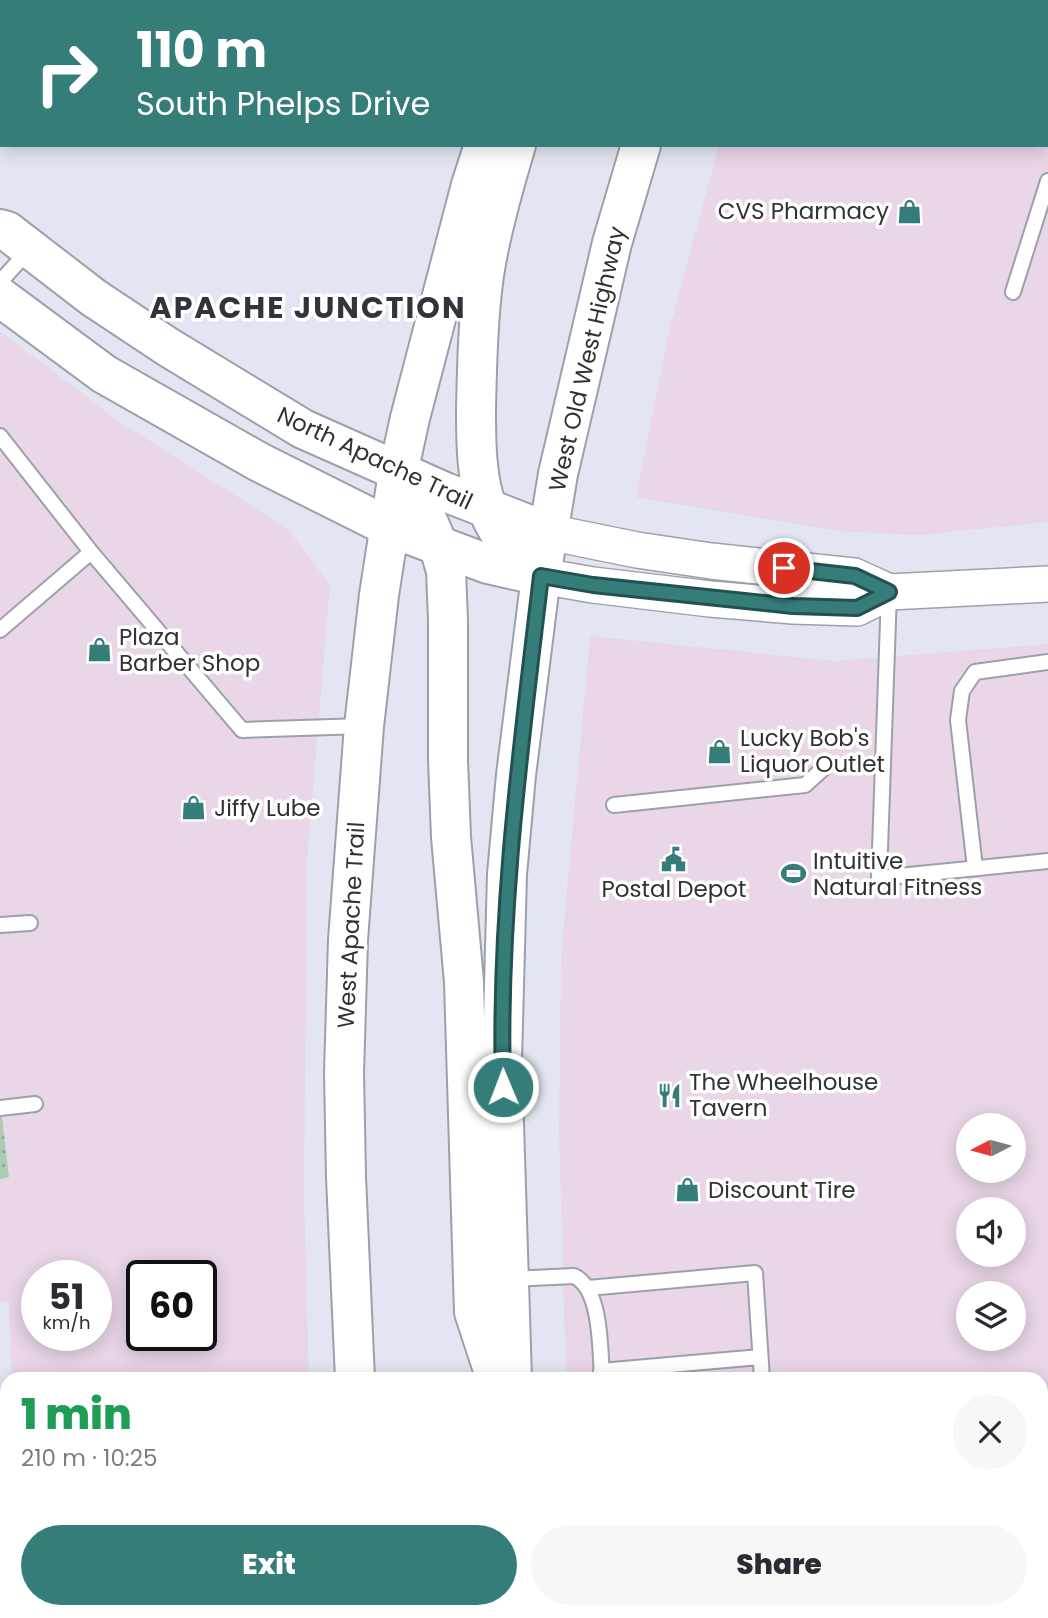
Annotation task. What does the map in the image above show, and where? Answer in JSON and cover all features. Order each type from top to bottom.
[{"type":"main road","points":[[483,147],[430,341],[398,472],[411,489],[439,547],[446,571],[448,760],[464,982],[474,1312],[494,1372]]},
{"type":"main road","points":[[516,147],[484,275],[477,369],[477,446],[480,480],[488,509],[502,538],[517,556],[541,576]]},
{"type":"main road","name":"West Old West Highway","points":[[541,576],[558,474],[585,356],[612,243],[640,147]]},
{"type":"main road","name":"North Apache Trail","points":[[15,239],[94,298],[240,392],[303,429],[398,472],[548,532]]},
{"type":"main road","points":[[0,297],[104,374],[259,462],[389,527],[488,564],[541,576]]},
{"type":"main road","name":"West Apache Trail","points":[[355,1372],[345,1177],[344,1073],[349,928],[364,726],[398,472]]},
{"type":"main road","points":[[512,1372],[502,1060],[507,874],[541,576]]},
{"type":"street","points":[[548,532],[637,550],[711,561],[855,576],[889,592]]},
{"type":"street","points":[[541,576],[593,585],[793,606],[857,608],[889,592],[1048,584]]},
{"type":"lane","points":[[1013,292],[1048,181]]},
{"type":"lane","points":[[0,282],[15,239]]},
{"type":"lane","points":[[0,436],[91,552],[242,730],[364,726]]},
{"type":"lane","points":[[0,630],[91,552]]},
{"type":"lane","points":[[889,592],[879,878],[1048,861]]},
{"type":"lane","points":[[975,868],[958,720],[962,691],[975,672],[1048,662]]},
{"type":"lane","points":[[614,805],[804,785],[826,766]]},
{"type":"lane","points":[[0,925],[30,923]]},
{"type":"lane","points":[[0,1108],[34,1104]]},
{"type":"lane","points":[[588,1288],[755,1273],[761,1372]]},
{"type":"lane","points":[[509,1280],[574,1276],[582,1280],[594,1304],[602,1372]]},
{"type":"lane","points":[[628,1372],[760,1357]]},
{"type":"shaded area","points":[[718,147],[1048,147],[1048,522],[918,535],[838,531],[636,497],[670,326]]},
{"type":"shaded area","points":[[0,331],[117,420],[288,529],[330,585],[307,861],[304,1195],[309,1372],[12,1372],[9,1301],[0,1302],[0,1179],[9,1177],[0,1101]]},
{"type":"shaded area","points":[[590,636],[834,661],[1048,644],[1048,1372],[566,1372],[559,1134],[561,956]]},
{"type":"green space","points":[[0,1101],[9,1177],[0,1179]]},
{"type":"place","name":"CVS Pharmacy","points":[[909,211]]},
{"type":"place","name":"Plaza Barber Shop","points":[[99,650]]},
{"type":"place","name":"Lucky Bob's Liquor Outlet","points":[[720,751]]},
{"type":"place","name":"Jiffy Lube","points":[[194,808]]},
{"type":"place","name":"Postal Depot","points":[[674,859]]},
{"type":"place","name":"Intuitive Natural Fitness","points":[[793,874]]},
{"type":"place","name":"The Wheelhouse Tavern","points":[[669,1095]]},
{"type":"place","name":"Discount Tire","points":[[688,1190]]},
{"type":"district","name":"APACHE JUNCTION","points":[[308,308]]},
{"type":"route","points":[[503,1087],[507,874],[541,576],[709,599],[793,606],[857,608],[889,592],[855,576],[784,568]]}]
